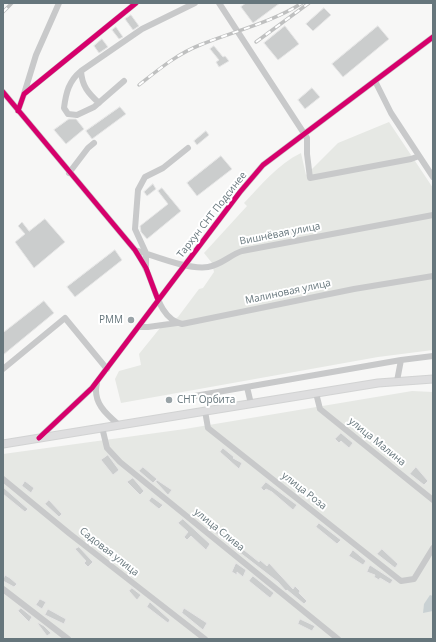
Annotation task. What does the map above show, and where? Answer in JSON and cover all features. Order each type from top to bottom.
[{"type":"main road","points":[[3,444],[316,393],[397,381],[433,379]]},
{"type":"street","points":[[18,111],[36,55],[59,3]]},
{"type":"street","points":[[24,94],[136,3]]},
{"type":"street","points":[[124,81],[99,103],[77,116],[68,114],[64,108],[69,85],[73,78],[81,71],[99,57],[142,29],[195,3]]},
{"type":"street","points":[[219,3],[240,32],[307,138],[310,178],[412,159],[419,156]]},
{"type":"street","name":"Тархун СНТ Подсинее","points":[[39,438],[98,381],[240,192],[263,165],[433,37]]},
{"type":"street","points":[[81,71],[82,83],[88,93],[99,103]]},
{"type":"street","points":[[375,81],[392,113],[433,178]]},
{"type":"street","points":[[3,92],[69,173],[135,250],[146,268],[158,300],[165,312],[177,323]]},
{"type":"street","points":[[69,173],[88,148],[94,143]]},
{"type":"street","points":[[146,268],[146,253],[134,229],[138,190],[145,177],[163,168],[188,148]]},
{"type":"street","name":"Вишнёвая улица","points":[[135,250],[185,265],[207,267],[218,264],[242,251],[433,216]]},
{"type":"street","name":"Малиновая улица","points":[[138,327],[177,323],[182,324],[354,289],[433,276]]},
{"type":"street","points":[[3,369],[65,318],[107,368]]},
{"type":"street","points":[[189,397],[401,360],[433,356]]},
{"type":"street","points":[[397,381],[401,360]]},
{"type":"street","points":[[98,381],[96,397],[100,406],[119,425]]},
{"type":"street","points":[[248,387],[251,404]]},
{"type":"street","name":"улица Малина","points":[[316,393],[320,409],[433,500]]},
{"type":"street","name":"улица Роза","points":[[205,411],[208,428],[401,581],[414,579],[433,548]]},
{"type":"street","name":"улица Слива","points":[[102,427],[107,448],[120,462],[338,639]]},
{"type":"street","name":"Садовая улица","points":[[3,479],[70,534],[205,639]]},
{"type":"street","points":[[3,589],[68,639]]},
{"type":"shaded area","points":[[389,122],[433,188],[433,350],[378,357],[121,403],[115,379],[119,371],[141,365],[139,354],[160,328],[178,317],[199,289],[203,288],[214,272],[212,263],[204,253],[247,206],[244,203],[263,182],[277,169],[301,153],[306,175],[338,143]]},
{"type":"shaded area","points":[[412,391],[433,392],[433,639],[3,639],[3,454],[185,429]]},
{"type":"shaded area","points":[[430,595],[433,596],[433,611],[423,613],[424,604]]},
{"type":"building","points":[[246,3],[280,3],[253,23],[241,7]]},
{"type":"building","points":[[324,8],[331,15],[313,31],[306,24]]},
{"type":"building","points":[[131,15],[139,26],[133,30],[125,19]]},
{"type":"building","points":[[285,26],[299,44],[278,60],[264,43]]},
{"type":"building","points":[[378,26],[389,39],[343,77],[332,64]]},
{"type":"building","points":[[116,27],[123,37],[119,39],[112,30]]},
{"type":"building","points":[[102,39],[108,47],[99,53],[94,46]]},
{"type":"building","points":[[214,46],[223,57],[225,56],[229,61],[219,67],[216,62],[219,60],[210,49]]},
{"type":"building","points":[[312,88],[320,97],[305,109],[298,100]]},
{"type":"building","points":[[120,107],[126,114],[92,139],[86,131]]},
{"type":"building","points":[[69,119],[76,119],[84,129],[66,144],[54,130]]},
{"type":"building","points":[[206,131],[209,135],[197,145],[194,141]]},
{"type":"building","points":[[221,156],[232,169],[197,196],[187,183]]},
{"type":"building","points":[[153,184],[156,189],[147,196],[144,192]]},
{"type":"building","points":[[162,188],[181,211],[147,239],[141,232],[140,226],[168,204],[158,191]]},
{"type":"building","points":[[45,219],[65,242],[34,268],[15,242],[25,234],[18,226],[22,222],[29,231]]},
{"type":"building","points":[[115,250],[122,260],[75,297],[67,287]]},
{"type":"building","points":[[44,301],[54,313],[3,355],[3,333]]},
{"type":"building","points":[[341,433],[353,443],[349,448],[341,441],[339,443],[335,439]]},
{"type":"building","points":[[223,448],[234,457],[233,458],[242,463],[239,469],[220,452]]},
{"type":"building","points":[[393,453],[404,462],[402,465],[391,456]]},
{"type":"building","points":[[108,455],[119,470],[113,475],[101,460]]},
{"type":"building","points":[[143,467],[157,479],[153,483],[139,471]]},
{"type":"building","points":[[416,467],[428,481],[424,485],[410,474]]},
{"type":"building","points":[[133,478],[144,491],[140,495],[127,482]]},
{"type":"building","points":[[157,480],[172,490],[168,495],[156,482]]},
{"type":"building","points":[[25,481],[34,488],[31,493],[22,486]]},
{"type":"building","points":[[266,482],[297,505],[293,510],[272,492],[266,489],[264,491],[261,488]]},
{"type":"building","points":[[3,487],[28,509],[25,512],[3,494]]},
{"type":"building","points":[[152,497],[163,505],[159,509],[149,501]]},
{"type":"building","points":[[49,500],[62,514],[59,517],[45,504]]},
{"type":"building","points":[[206,516],[222,533],[219,536],[201,520]]},
{"type":"building","points":[[183,519],[210,544],[206,550],[191,536],[187,540],[184,537],[188,532],[178,523]]},
{"type":"building","points":[[319,523],[341,540],[337,544],[316,527]]},
{"type":"building","points":[[229,538],[259,562],[260,560],[267,566],[269,563],[293,589],[295,586],[300,591],[299,593],[307,601],[304,604],[287,590],[286,591],[278,582],[226,542]]},
{"type":"building","points":[[94,540],[108,549],[106,551],[92,545]]},
{"type":"building","points":[[79,547],[93,562],[88,567],[84,563],[86,561],[75,549]]},
{"type":"building","points":[[382,549],[398,564],[395,568],[377,554]]},
{"type":"building","points":[[353,550],[366,561],[363,565],[349,556]]},
{"type":"building","points":[[236,563],[246,570],[243,577],[237,572],[237,575],[232,572]]},
{"type":"building","points":[[370,565],[393,580],[390,584],[380,578],[379,580],[374,577],[375,575],[367,572]]},
{"type":"building","points":[[5,575],[17,584],[14,587],[3,581]]},
{"type":"building","points":[[253,576],[274,593],[270,598],[249,581]]},
{"type":"building","points":[[132,588],[141,595],[137,600],[129,591]]},
{"type":"building","points":[[40,599],[46,602],[42,609],[36,605]]},
{"type":"building","points":[[150,602],[170,620],[168,623],[147,607]]},
{"type":"building","points":[[21,608],[32,617],[29,622],[18,611]]},
{"type":"building","points":[[184,608],[207,623],[203,630],[182,613]]},
{"type":"building","points":[[48,609],[66,619],[64,624],[45,615]]},
{"type":"building","points":[[300,619],[315,626],[312,631],[298,624]]},
{"type":"building","points":[[39,623],[51,633],[47,636],[38,624]]},
{"type":"railway","points":[[3,12],[12,3]]},
{"type":"railway","points":[[139,85],[183,53],[213,40],[278,16],[302,3]]},
{"type":"railway","points":[[256,42],[309,3]]},
{"type":"cycle path","points":[[18,111],[24,94],[136,3]]},
{"type":"cycle path","points":[[39,438],[92,388],[240,192],[263,165],[433,37]]},
{"type":"cycle path","points":[[3,92],[135,250],[146,268],[158,300]]},
{"type":"place","name":"РММ","points":[[131,320]]},
{"type":"place","name":"СНТ Орбита","points":[[169,400]]}]
